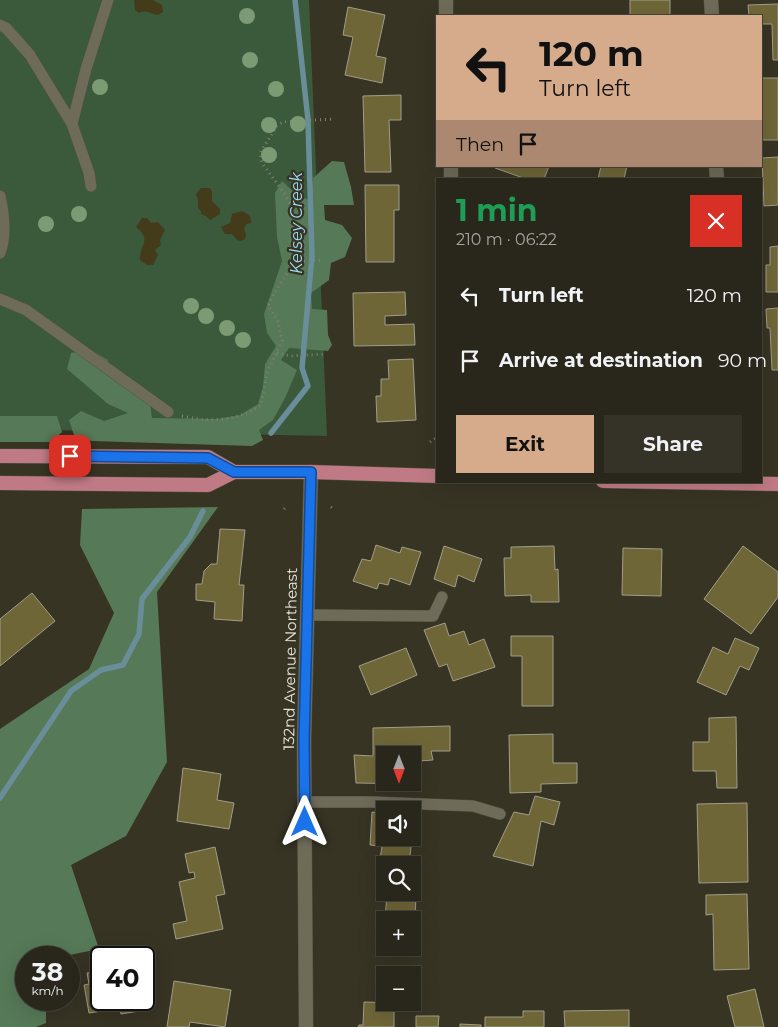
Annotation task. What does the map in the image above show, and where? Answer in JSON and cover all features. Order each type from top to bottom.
[{"type":"main road","points":[[0,456],[208,458],[234,472]]},
{"type":"main road","points":[[0,483],[208,485],[234,472],[311,472],[436,476]]},
{"type":"main road","points":[[752,483],[778,484]]},
{"type":"street","points":[[446,0],[446,15]]},
{"type":"street","points":[[711,0],[712,15]]},
{"type":"street","name":"132nd Avenue Northeast","points":[[306,1027],[305,802],[311,472]]},
{"type":"lane","points":[[72,124],[86,69],[108,0]]},
{"type":"lane","points":[[0,25],[6,28],[30,55],[72,124],[89,173],[91,186]]},
{"type":"lane","points":[[0,196],[4,213],[4,244],[0,253]]},
{"type":"lane","points":[[0,299],[26,310],[168,412]]},
{"type":"lane","points":[[307,615],[433,616],[442,597]]},
{"type":"lane","points":[[305,802],[372,802],[473,806],[500,814]]},
{"type":"path","points":[[296,261],[290,249],[292,230],[291,206],[262,163],[260,153],[277,126],[283,122],[334,119]]},
{"type":"path","points":[[296,261],[323,260]]},
{"type":"path","points":[[168,412],[188,418],[224,420],[253,411],[260,405],[267,372],[282,341],[278,321],[268,306],[296,261]]},
{"type":"path","points":[[277,353],[290,356],[325,354]]},
{"type":"path","points":[[430,442],[436,438]]},
{"type":"green space","points":[[0,0],[309,0],[327,436],[0,429]]},
{"type":"green space","points":[[332,161],[344,162],[354,205],[324,205],[325,220],[342,225],[352,238],[345,257],[331,263],[329,280],[311,293],[312,309],[327,310],[328,335],[332,345],[328,351],[289,348],[281,360],[297,370],[273,420],[259,430],[263,440],[252,446],[92,441],[75,438],[69,420],[81,411],[104,421],[128,413],[108,404],[67,369],[71,353],[89,349],[108,360],[108,373],[150,404],[152,418],[217,419],[240,415],[258,404],[263,387],[265,364],[276,346],[267,333],[264,314],[282,261],[277,237],[275,193],[282,181],[298,196],[310,200],[313,178]]},
{"type":"green space","points":[[0,416],[57,416],[62,432],[51,442],[0,442]]},
{"type":"green space","points":[[218,507],[157,592],[167,762],[126,836],[71,865],[98,946],[90,946],[90,951],[80,953],[80,946],[15,946],[15,1011],[46,1011],[46,1023],[36,1027],[0,1027],[0,729],[89,669],[114,613],[80,545],[82,509]]},
{"type":"sand","points":[[134,0],[153,0],[162,5],[163,12],[158,15],[146,12],[139,13],[135,10]]},
{"type":"sand","points":[[201,188],[210,188],[212,201],[220,209],[220,214],[210,220],[201,214],[198,208],[196,194]]},
{"type":"sand","points":[[242,211],[249,216],[251,223],[247,224],[244,228],[246,235],[245,239],[241,241],[237,240],[232,234],[225,234],[221,227],[230,223],[232,214]]},
{"type":"sand","points":[[142,218],[147,218],[151,223],[158,222],[165,230],[160,240],[161,245],[155,250],[158,255],[153,265],[147,265],[140,260],[144,236],[136,227]]},
{"type":"building","points":[[630,0],[670,0],[670,15],[630,15]]},
{"type":"building","points":[[778,4],[778,60],[773,60],[772,24],[762,24],[762,15],[749,15],[748,5]]},
{"type":"building","points":[[348,7],[385,15],[376,56],[386,58],[382,83],[345,75],[353,37],[343,35]]},
{"type":"building","points":[[762,78],[778,78],[778,140],[762,140]]},
{"type":"building","points":[[401,95],[401,120],[389,120],[391,172],[365,172],[363,96]]},
{"type":"building","points":[[778,157],[778,205],[764,206],[762,158]]},
{"type":"building","points":[[549,167],[544,178],[523,178],[495,168]]},
{"type":"building","points":[[601,167],[627,167],[624,178],[598,178]]},
{"type":"building","points":[[365,185],[399,185],[399,210],[394,210],[394,262],[366,262]]},
{"type":"building","points":[[778,246],[778,292],[766,292],[766,265],[770,265],[770,247]]},
{"type":"building","points":[[405,292],[406,315],[385,316],[385,325],[414,324],[415,345],[354,346],[353,293]]},
{"type":"building","points":[[778,308],[778,370],[772,370],[770,328],[767,328],[766,309]]},
{"type":"building","points":[[413,359],[416,420],[377,422],[376,396],[381,396],[381,379],[389,379],[388,360]]},
{"type":"building","points":[[220,529],[245,530],[239,585],[244,585],[242,621],[214,619],[215,602],[196,600],[196,584],[202,584],[204,571],[211,564],[217,564]]},
{"type":"building","points":[[376,545],[400,553],[402,547],[421,552],[410,585],[390,578],[388,585],[379,583],[377,589],[353,581],[362,559],[371,561]]},
{"type":"building","points":[[444,546],[482,559],[474,582],[458,575],[455,587],[434,579]]},
{"type":"building","points":[[554,546],[555,570],[558,569],[559,602],[531,602],[531,595],[505,596],[504,558],[511,558],[511,547]]},
{"type":"building","points":[[743,546],[778,572],[778,597],[751,634],[704,599]]},
{"type":"building","points":[[623,548],[662,549],[661,596],[622,595]]},
{"type":"building","points":[[32,593],[55,621],[0,666],[0,619]]},
{"type":"building","points":[[445,623],[449,636],[464,631],[469,645],[484,639],[495,667],[453,681],[447,664],[439,667],[424,630]]},
{"type":"building","points":[[511,636],[553,636],[553,706],[522,706],[522,656],[511,656]]},
{"type":"building","points":[[735,638],[759,648],[749,670],[740,666],[726,695],[697,682],[713,647],[728,654]]},
{"type":"building","points":[[406,648],[417,675],[371,695],[359,666]]},
{"type":"building","points":[[736,717],[737,788],[717,788],[716,771],[693,771],[693,742],[709,742],[709,718]]},
{"type":"building","points":[[450,726],[450,751],[431,751],[433,760],[421,761],[421,746],[376,746],[376,783],[356,783],[354,755],[373,756],[373,728]]},
{"type":"building","points":[[553,734],[553,763],[577,763],[577,783],[541,784],[541,792],[510,793],[509,735]]},
{"type":"building","points":[[183,768],[221,774],[217,800],[234,803],[229,829],[177,821]]},
{"type":"building","points":[[535,796],[560,802],[554,825],[541,821],[533,866],[493,856],[514,812],[529,815]]},
{"type":"building","points":[[747,803],[748,882],[699,883],[697,804]]},
{"type":"building","points":[[372,812],[376,813],[376,846],[370,845]]},
{"type":"building","points":[[382,846],[411,846],[410,856],[380,856]]},
{"type":"building","points":[[215,847],[225,894],[216,896],[223,929],[176,939],[173,924],[187,921],[179,882],[195,878],[194,872],[189,873],[185,854]]},
{"type":"building","points":[[747,894],[749,969],[714,970],[713,914],[706,915],[706,895]]},
{"type":"building","points":[[386,901],[416,901],[416,911],[386,911]]},
{"type":"building","points":[[87,973],[90,973],[90,1011],[101,1011],[89,1013],[84,985],[89,984]]},
{"type":"building","points":[[174,981],[231,990],[225,1027],[190,1022],[189,1027],[167,1027]]},
{"type":"building","points":[[755,989],[764,1027],[735,1027],[727,996]]},
{"type":"building","points":[[364,1002],[376,1002],[376,1011],[394,1011],[394,1027],[358,1027],[363,1025]]},
{"type":"building","points":[[629,1010],[629,1027],[565,1027],[564,1011]]},
{"type":"building","points":[[120,1011],[139,1011],[121,1014]]},
{"type":"building","points":[[523,1011],[544,1011],[544,1027],[485,1027],[485,1017],[523,1017]]},
{"type":"building","points":[[416,1016],[439,1016],[438,1027],[416,1027]]},
{"type":"building","points":[[460,1024],[481,1025],[481,1027],[460,1027]]},
{"type":"waterway","name":"Kelsey Creek","points":[[271,433],[308,386],[302,368],[312,256],[308,120],[295,0]]},
{"type":"waterway","name":"Kelsey Creek","points":[[0,798],[71,691],[101,670],[123,665],[139,634],[142,599],[190,537],[203,511]]},
{"type":"route","points":[[70,456],[208,458],[234,472],[311,472],[304,740],[305,822]]}]
